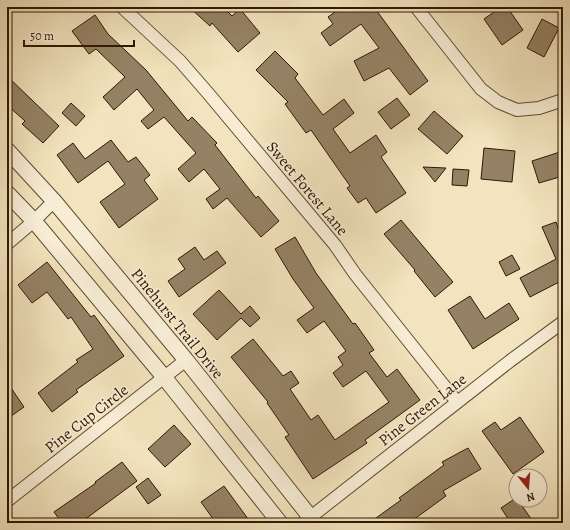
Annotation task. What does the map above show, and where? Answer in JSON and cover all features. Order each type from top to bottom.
[{"type":"street","name":"Sweet Forest Lane","points":[[122,7],[180,61],[207,92],[335,245],[355,274],[457,402]]},
{"type":"street","points":[[416,7],[481,89],[498,102],[517,110],[538,108],[563,100]]},
{"type":"street","name":"Pinehurst Trail Drive","points":[[7,150],[54,201],[186,360],[309,521]]},
{"type":"street","points":[[7,193],[34,221],[164,377],[280,523]]},
{"type":"street","points":[[7,244],[34,221],[54,201]]},
{"type":"street","name":"Pine Green Lane","points":[[309,521],[457,402],[563,322]]},
{"type":"street","name":"Pine Cup Circle","points":[[7,501],[186,360]]},
{"type":"building","points":[[189,7],[223,7],[232,16],[240,9],[260,33],[238,52],[212,23],[210,26]]},
{"type":"building","points":[[342,7],[374,7],[428,81],[410,95],[389,68],[364,81],[354,61],[379,48],[361,24],[330,46],[321,33],[333,24],[328,17]]},
{"type":"building","points":[[501,7],[507,7],[523,30],[502,45],[484,19]]},
{"type":"building","points":[[95,15],[108,34],[146,70],[188,121],[192,117],[217,143],[215,145],[256,198],[258,196],[279,221],[261,237],[227,198],[213,209],[206,199],[220,189],[204,169],[189,182],[178,169],[196,153],[164,117],[148,129],[141,121],[154,110],[137,89],[114,110],[103,97],[125,77],[96,49],[89,54],[72,31]]},
{"type":"building","points":[[542,19],[559,28],[544,57],[527,48]]},
{"type":"building","points":[[275,51],[298,74],[295,78],[323,115],[344,99],[354,113],[333,129],[350,153],[376,135],[387,152],[381,157],[406,193],[376,213],[366,198],[358,203],[347,188],[350,186],[311,130],[306,133],[285,104],[288,102],[256,70]]},
{"type":"building","points":[[7,76],[59,126],[43,143],[22,124],[25,121],[7,105]]},
{"type":"building","points":[[397,98],[410,115],[391,129],[378,112]]},
{"type":"building","points":[[71,103],[85,116],[76,126],[62,113]]},
{"type":"building","points":[[434,111],[463,136],[447,154],[418,129]]},
{"type":"building","points":[[111,140],[128,162],[136,157],[150,175],[144,180],[158,199],[119,228],[100,202],[125,184],[108,161],[78,183],[57,155],[73,143],[85,159]]},
{"type":"building","points":[[484,148],[515,151],[512,182],[481,179]]},
{"type":"building","points":[[563,151],[563,176],[539,183],[532,161]]},
{"type":"building","points":[[423,167],[446,168],[435,182]]},
{"type":"building","points":[[453,169],[469,170],[467,186],[452,185]]},
{"type":"building","points":[[401,220],[453,282],[435,297],[414,271],[415,270],[384,234]]},
{"type":"building","points":[[556,222],[559,231],[563,229],[563,280],[530,297],[520,278],[556,259],[542,227]]},
{"type":"building","points":[[295,237],[316,273],[374,350],[369,353],[387,377],[397,369],[420,400],[365,440],[367,443],[313,479],[285,437],[289,435],[267,403],[268,402],[231,357],[253,339],[283,376],[291,371],[299,383],[290,389],[311,420],[318,415],[335,440],[389,402],[366,371],[343,387],[333,373],[343,365],[338,357],[346,351],[324,321],[307,333],[297,320],[314,308],[293,279],[275,249]]},
{"type":"building","points":[[195,247],[204,260],[217,251],[226,263],[179,297],[168,281],[185,269],[178,259]]},
{"type":"building","points":[[512,255],[520,269],[506,276],[499,262]]},
{"type":"building","points":[[47,262],[91,317],[94,315],[124,356],[76,390],[78,392],[52,412],[38,393],[78,362],[76,360],[93,349],[71,317],[68,319],[47,292],[32,303],[18,285]]},
{"type":"building","points":[[219,290],[241,314],[250,306],[260,318],[250,327],[241,318],[217,340],[193,314]]},
{"type":"building","points":[[470,296],[485,319],[509,303],[519,319],[473,349],[448,310]]},
{"type":"building","points":[[7,382],[24,407],[7,419]]},
{"type":"building","points":[[520,417],[544,452],[521,468],[509,468],[482,431],[495,422],[501,430]]},
{"type":"building","points":[[174,425],[191,444],[165,467],[148,449]]},
{"type":"building","points":[[468,448],[481,469],[443,491],[446,496],[409,523],[369,523],[401,500],[399,498],[444,465],[442,462]]},
{"type":"building","points":[[122,462],[137,481],[80,523],[62,523],[54,512],[96,483],[95,482]]},
{"type":"building","points":[[148,478],[161,495],[148,504],[136,487]]},
{"type":"building","points":[[224,486],[251,523],[216,523],[201,502]]},
{"type":"building","points":[[508,503],[508,508],[524,508],[534,523],[511,523],[501,508]]}]
